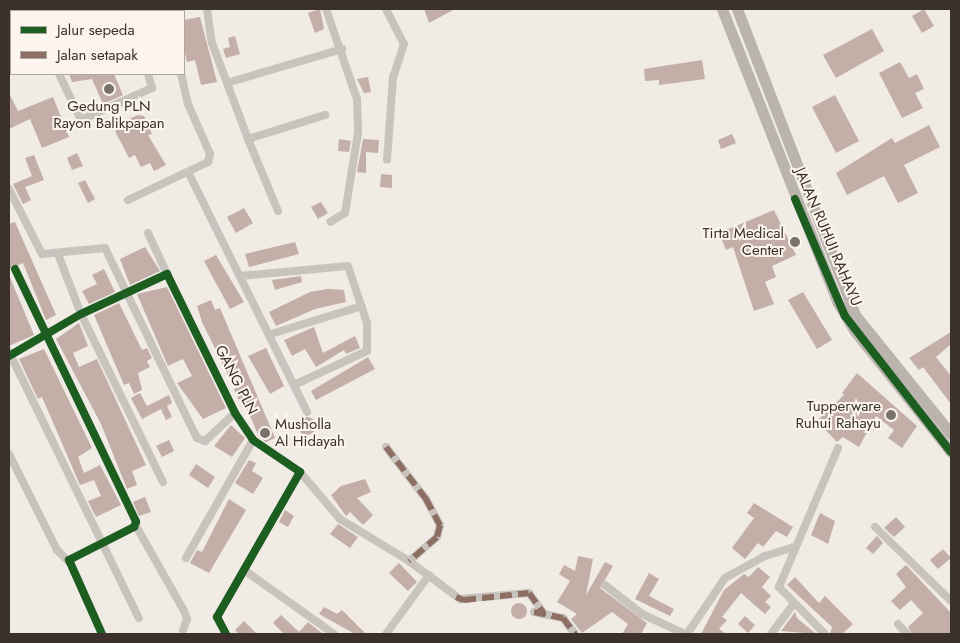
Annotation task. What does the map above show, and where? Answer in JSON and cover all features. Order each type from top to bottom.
[{"type":"main road","name":"JALAN RUHUI RAHAYU","points":[[722,9],[789,185],[845,316],[951,452]]},
{"type":"main road","name":"JALAN RUHUI RAHAYU","points":[[737,9],[855,315],[951,434]]},
{"type":"main road","points":[[789,185],[802,180]]},
{"type":"street","points":[[207,9],[212,43],[230,82],[248,139],[278,211]]},
{"type":"street","points":[[326,9],[342,49],[357,99],[358,133],[345,213],[330,222]]},
{"type":"street","points":[[386,9],[404,44],[392,77],[387,160]]},
{"type":"street","points":[[230,82],[342,49]]},
{"type":"street","points":[[59,75],[81,120],[152,88],[148,75]]},
{"type":"street","points":[[128,200],[208,162],[210,154],[188,104],[181,75]]},
{"type":"street","points":[[248,139],[325,115]]},
{"type":"street","points":[[188,172],[271,334],[307,412]]},
{"type":"street","points":[[9,189],[38,250],[58,254],[103,246],[124,295],[196,438],[205,441],[235,413]]},
{"type":"street","name":"GANG PLN","points":[[148,233],[235,413],[253,440],[300,472],[340,519],[409,561],[464,600],[531,594],[543,612]]},
{"type":"street","points":[[58,254],[81,314],[163,482]]},
{"type":"street","points":[[240,276],[345,264],[367,323],[367,351],[294,385]]},
{"type":"street","points":[[15,269],[45,338],[136,526],[184,611],[187,619],[183,630]]},
{"type":"street","points":[[139,618],[9,354],[45,338],[81,314],[167,274]]},
{"type":"street","points":[[271,334],[362,306]]},
{"type":"street","points":[[186,558],[253,440]]},
{"type":"street","points":[[386,447],[426,499],[440,525],[437,536],[409,561]]},
{"type":"street","points":[[825,634],[779,587],[838,448]]},
{"type":"street","points":[[9,454],[57,550],[69,562],[102,634]]},
{"type":"street","points":[[226,634],[217,617],[300,472]]},
{"type":"street","points":[[69,562],[74,554],[136,526]]},
{"type":"street","points":[[875,527],[951,601]]},
{"type":"street","points":[[605,585],[642,614],[686,634],[725,578],[765,556],[795,547]]},
{"type":"street","points":[[244,570],[330,633]]},
{"type":"street","points":[[386,634],[429,575]]},
{"type":"street","points":[[770,634],[794,604]]},
{"type":"street","points":[[534,612],[543,612],[563,618],[575,634]]},
{"type":"street","points":[[898,624],[907,634]]},
{"type":"building","points":[[320,9],[324,29],[315,33],[308,13]]},
{"type":"building","points":[[424,9],[455,9],[429,23]]},
{"type":"building","points":[[924,9],[934,26],[922,33],[912,16]]},
{"type":"building","points":[[200,17],[217,82],[201,85],[195,60],[187,62],[185,53],[185,20]]},
{"type":"building","points":[[872,29],[884,51],[836,78],[823,55]]},
{"type":"building","points":[[235,36],[240,54],[226,58],[223,49],[230,47],[228,38]]},
{"type":"building","points":[[702,60],[705,79],[659,85],[659,80],[645,81],[644,69]]},
{"type":"building","points":[[900,62],[909,78],[917,74],[924,89],[915,93],[923,108],[902,118],[879,73]]},
{"type":"building","name":"Gedung PLN Rayon Balikpapan","points":[[69,75],[114,75],[123,95],[103,104],[92,79],[72,82]]},
{"type":"building","points":[[368,77],[371,92],[364,93],[357,79]]},
{"type":"building","points":[[9,93],[18,111],[53,97],[69,137],[42,148],[30,119],[9,129]]},
{"type":"building","points":[[835,95],[859,141],[836,153],[812,107]]},
{"type":"building","points":[[138,115],[144,116],[152,134],[148,135],[166,165],[154,171],[150,163],[141,167],[135,155],[129,158],[115,131],[122,128],[120,123]]},
{"type":"building","points":[[929,125],[940,147],[904,165],[918,193],[898,203],[884,176],[847,195],[836,173],[892,138],[895,143]]},
{"type":"building","points":[[732,134],[736,143],[721,149],[718,140]]},
{"type":"building","points":[[339,139],[351,141],[349,152],[338,151]]},
{"type":"building","points":[[363,139],[379,140],[378,153],[366,152],[366,173],[357,172]]},
{"type":"building","points":[[77,153],[83,166],[72,170],[67,158]]},
{"type":"building","points":[[34,155],[44,180],[25,187],[31,200],[23,204],[13,184],[32,176],[25,158]]},
{"type":"building","points":[[381,174],[392,175],[392,188],[380,187]]},
{"type":"building","points":[[85,180],[95,199],[88,203],[78,183]]},
{"type":"building","points":[[321,202],[328,213],[318,219],[311,207]]},
{"type":"building","points":[[244,208],[253,223],[236,233],[227,217]]},
{"type":"building","points":[[774,210],[796,255],[772,266],[776,277],[765,282],[774,304],[754,311],[733,247],[726,250],[719,233]]},
{"type":"building","points":[[15,222],[56,315],[46,320],[23,263],[9,269],[9,224]]},
{"type":"building","points":[[295,242],[299,254],[249,267],[245,254]]},
{"type":"building","points":[[145,247],[160,271],[130,285],[120,259]]},
{"type":"building","points":[[216,255],[244,302],[230,309],[204,261]]},
{"type":"building","points":[[104,269],[115,292],[89,304],[82,291],[97,284],[92,275]]},
{"type":"building","points":[[9,275],[34,335],[9,346]]},
{"type":"building","points":[[301,276],[302,282],[275,290],[272,280]]},
{"type":"building","points":[[167,287],[226,408],[203,419],[177,383],[192,376],[183,359],[168,366],[137,294]]},
{"type":"building","points":[[328,289],[344,290],[346,302],[315,309],[276,326],[269,312],[310,292]]},
{"type":"building","points":[[803,292],[832,340],[817,349],[788,300]]},
{"type":"building","points":[[211,300],[215,310],[220,308],[275,438],[266,442],[259,437],[243,399],[239,401],[234,389],[240,387],[234,373],[228,375],[202,322],[197,306]]},
{"type":"building","points":[[119,303],[142,350],[147,348],[152,358],[147,361],[150,367],[138,373],[142,390],[134,394],[129,383],[124,385],[94,315]]},
{"type":"building","points":[[79,323],[88,346],[73,353],[79,367],[97,359],[146,465],[132,471],[137,485],[127,489],[101,424],[56,339]]},
{"type":"building","points":[[314,327],[323,353],[355,336],[360,348],[346,354],[344,350],[316,367],[305,349],[292,356],[284,340]]},
{"type":"building","points":[[951,332],[951,344],[936,357],[951,376],[951,404],[923,367],[919,370],[909,358]]},
{"type":"building","points":[[266,348],[284,386],[270,394],[248,356]]},
{"type":"building","points":[[44,349],[92,448],[78,457],[84,473],[100,465],[121,505],[96,517],[88,501],[101,496],[94,480],[80,485],[42,397],[38,399],[19,359]]},
{"type":"building","points":[[368,357],[375,369],[316,400],[311,391]]},
{"type":"building","points":[[857,373],[917,426],[902,448],[888,438],[894,430],[876,416],[859,447],[843,437],[837,442],[817,421],[844,395],[842,393]]},
{"type":"building","points":[[140,393],[147,406],[169,395],[172,403],[167,406],[172,417],[166,420],[161,409],[142,419],[131,398]]},
{"type":"building","points":[[307,417],[313,420],[316,426],[313,432],[307,435],[301,432],[298,426],[301,420]]},
{"type":"building","points":[[231,425],[245,438],[232,457],[214,446]]},
{"type":"building","points":[[169,440],[174,451],[162,457],[156,446]]},
{"type":"building","points":[[249,460],[256,463],[252,471],[263,478],[253,494],[235,483]]},
{"type":"building","points":[[196,464],[215,477],[208,488],[189,475]]},
{"type":"building","points":[[365,479],[371,492],[357,498],[373,515],[363,525],[350,512],[346,516],[331,495],[341,486]]},
{"type":"building","points":[[145,497],[151,512],[139,516],[133,502]]},
{"type":"building","points":[[229,499],[246,510],[209,573],[190,563],[197,550],[202,552]]},
{"type":"building","points":[[754,503],[793,527],[787,537],[776,531],[763,547],[758,543],[745,559],[732,548],[754,518],[747,513]]},
{"type":"building","points":[[285,510],[294,516],[288,527],[279,522]]},
{"type":"building","points":[[820,513],[835,521],[828,544],[811,535]]},
{"type":"building","points":[[896,517],[905,527],[894,537],[884,528]]},
{"type":"building","points":[[338,524],[358,537],[350,548],[330,534]]},
{"type":"building","points":[[877,536],[883,543],[873,554],[866,548]]},
{"type":"building","points":[[943,549],[951,558],[938,569],[930,560]]},
{"type":"building","points":[[578,556],[593,559],[586,595],[605,562],[613,566],[600,588],[647,623],[641,634],[622,634],[628,624],[612,612],[582,633],[571,619],[577,614],[557,602],[570,581],[559,574],[564,565],[575,571]]},
{"type":"building","points":[[399,563],[417,582],[408,591],[389,573]]},
{"type":"building","points":[[906,565],[951,613],[951,634],[912,634],[908,627],[923,613],[911,600],[900,610],[891,601],[906,587],[896,574]]},
{"type":"building","points":[[758,567],[770,577],[762,587],[771,596],[765,602],[771,607],[765,614],[741,593],[722,617],[727,620],[719,629],[726,634],[701,634],[724,590],[744,574],[749,577]]},
{"type":"building","points":[[649,573],[659,579],[649,596],[674,609],[670,616],[635,599]]},
{"type":"building","points":[[795,577],[819,603],[825,596],[853,624],[842,634],[830,634],[832,627],[787,585]]},
{"type":"building","points":[[519,603],[525,605],[527,611],[525,617],[519,619],[513,617],[511,611],[513,605]]},
{"type":"building","points":[[324,607],[337,614],[342,610],[366,634],[355,634],[319,614]]},
{"type":"building","points":[[795,612],[797,618],[816,634],[781,631]]},
{"type":"building","points":[[281,615],[299,632],[308,622],[323,634],[284,634],[273,623]]},
{"type":"building","points":[[745,616],[755,625],[748,633],[738,624]]},
{"type":"building","points":[[244,621],[257,634],[239,634],[235,630]]},
{"type":"marked path","points":[[386,447],[426,499],[440,525],[437,537],[409,561]]},
{"type":"marked path","points":[[456,597],[464,600],[529,593],[543,612]]},
{"type":"marked path","points":[[534,612],[563,618],[575,634]]},
{"type":"cycle path","points":[[795,199],[845,316],[951,452]]},
{"type":"cycle path","points":[[15,269],[136,522],[134,527],[69,560],[102,634]]},
{"type":"cycle path","points":[[9,356],[81,314],[167,274],[235,413],[253,440],[300,472],[217,617],[226,634]]},
{"type":"place","name":"Gedung PLN Rayon Balikpapan","points":[[109,89]]},
{"type":"place","name":"Tirta Medical Center","points":[[795,242]]},
{"type":"place","name":"Tupperware Ruhui Rahayu","points":[[891,415]]},
{"type":"place","name":"Musholla Al Hidayah","points":[[265,433]]}]
